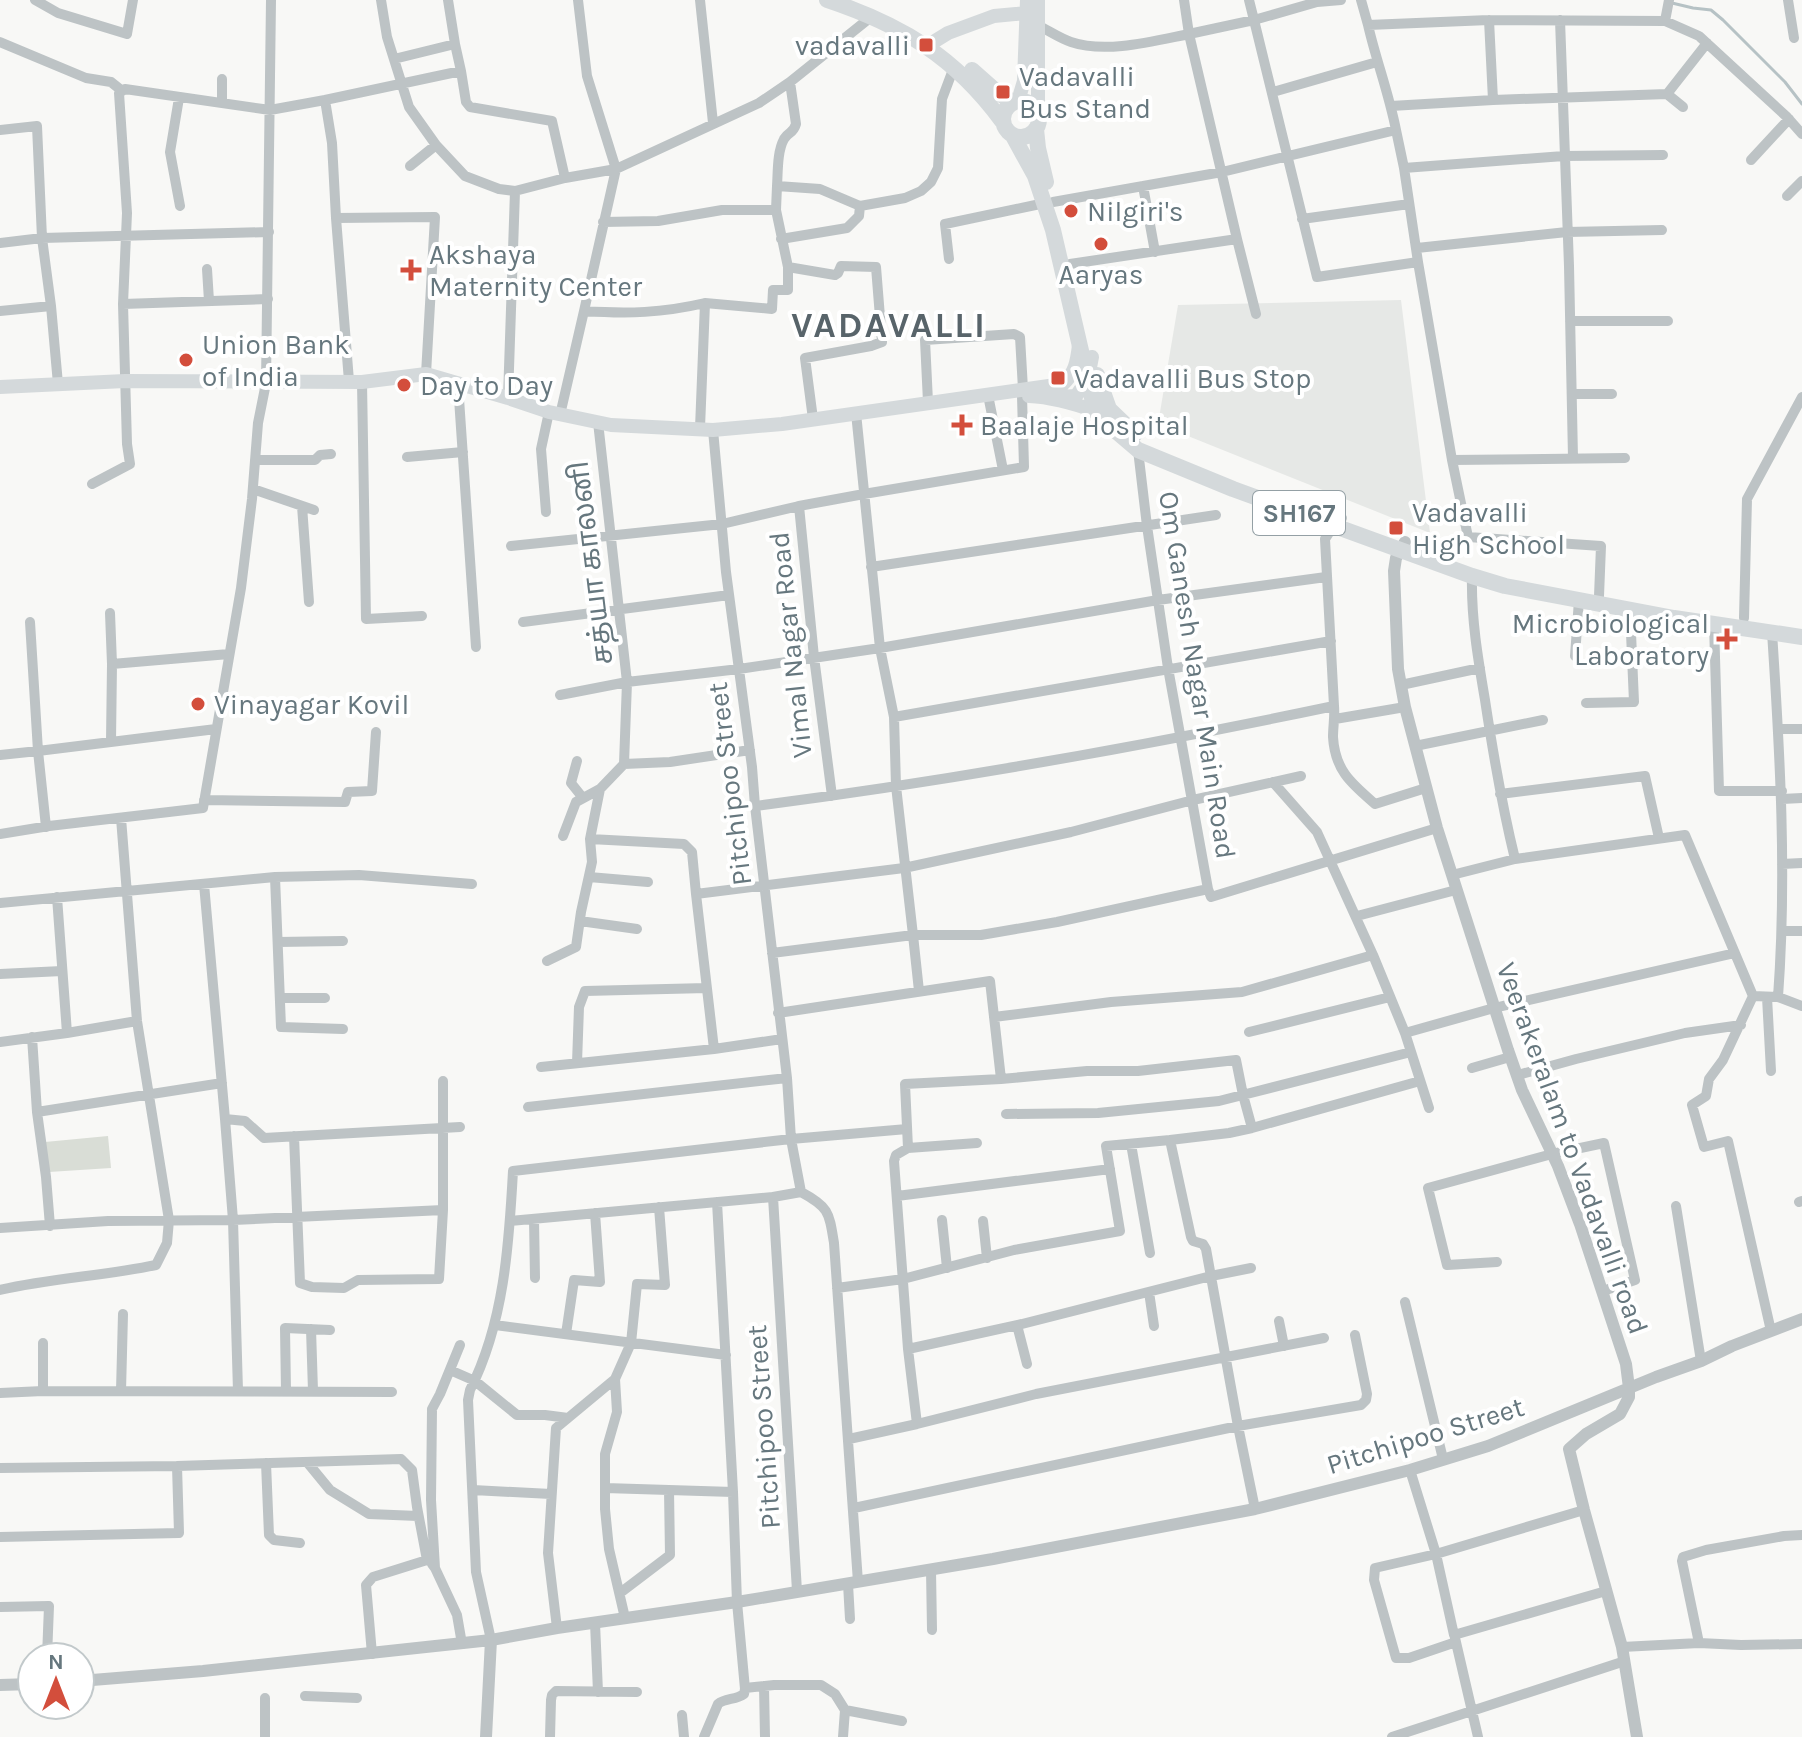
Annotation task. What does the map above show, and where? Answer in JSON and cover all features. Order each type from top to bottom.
[{"type":"main road","points":[[827,0],[960,58],[998,93],[1016,102],[1033,105],[1037,121]]},
{"type":"main road","points":[[851,0],[904,24],[932,44],[973,85],[1005,129],[1013,136],[1024,137],[1033,133],[1037,121],[1038,0]]},
{"type":"main road","points":[[932,44],[948,33],[1027,6],[1024,81],[1016,102],[1005,109],[1002,121]]},
{"type":"main road","name":"SH167","points":[[1037,121],[1038,148],[1087,385],[1120,436],[1138,450],[1233,489],[1338,522]]},
{"type":"main road","name":"SH167","points":[[1013,136],[1049,202],[1070,264],[1100,406]]},
{"type":"main road","points":[[1063,384],[1071,377],[1077,362],[1079,341]]},
{"type":"main road","points":[[1042,397],[1076,396],[1087,385],[1092,357]]},
{"type":"main road","points":[[0,387],[125,381],[355,382],[426,374],[554,414],[611,425],[706,429],[782,424],[1063,384],[1087,385]]},
{"type":"main road","points":[[1022,392],[1077,405],[1100,406]]},
{"type":"main road","name":"SH167","points":[[1100,406],[1109,409],[1153,446],[1403,546],[1493,574],[1599,596],[1802,626]]},
{"type":"main road","name":"SH167","points":[[1403,546],[1472,576],[1505,586],[1630,610],[1802,637]]},
{"type":"street","points":[[35,0],[58,13],[127,34],[133,0]]},
{"type":"street","points":[[0,834],[203,808],[241,588],[258,423],[266,383],[271,0]]},
{"type":"street","points":[[381,0],[387,37],[409,107],[436,145],[465,176],[499,189],[515,191],[616,169],[759,103],[871,17]]},
{"type":"street","points":[[448,0],[466,102],[470,107],[552,121],[565,178]]},
{"type":"street","points":[[546,512],[541,449],[584,311],[616,169],[587,76],[578,0]]},
{"type":"street","points":[[700,0],[713,123]]},
{"type":"street","points":[[1184,0],[1189,34],[1256,314]]},
{"type":"street","points":[[1249,0],[1317,277],[1418,262]]},
{"type":"street","points":[[1037,25],[1072,42],[1112,47],[1254,20],[1317,1],[1341,0]]},
{"type":"street","points":[[1361,0],[1391,106],[1404,168],[1452,460],[1468,537],[1601,546],[1599,596]]},
{"type":"street","points":[[1665,21],[1669,0]]},
{"type":"street","points":[[1788,0],[1794,38]]},
{"type":"street","points":[[1368,25],[1489,20],[1665,21],[1699,36],[1802,134]]},
{"type":"street","points":[[1489,20],[1493,100]]},
{"type":"street","points":[[1560,20],[1573,458]]},
{"type":"street","points":[[0,42],[86,78],[111,82],[121,90],[270,110],[461,71]]},
{"type":"street","points":[[1667,94],[1707,43]]},
{"type":"street","points":[[394,59],[455,44]]},
{"type":"street","points":[[1273,92],[1377,62]]},
{"type":"street","points":[[777,186],[820,189],[860,206],[905,198],[921,191],[931,182],[938,168],[942,99],[954,67]]},
{"type":"street","points":[[222,79],[222,103]]},
{"type":"street","points":[[584,311],[627,314],[676,310],[705,303],[772,309],[773,290],[788,290],[788,267],[776,210],[784,139],[796,124],[790,82]]},
{"type":"street","points":[[92,484],[130,464],[123,304],[127,213],[121,90]]},
{"type":"street","points":[[1391,106],[1667,94],[1683,107]]},
{"type":"street","points":[[179,98],[170,152],[180,206]]},
{"type":"street","points":[[325,100],[332,143],[336,218],[355,382],[366,619],[422,616]]},
{"type":"street","points":[[1751,160],[1789,119]]},
{"type":"street","points":[[0,130],[37,126],[42,238],[58,384]]},
{"type":"street","points":[[949,259],[945,224],[1049,202],[1222,172],[1396,130]]},
{"type":"street","points":[[410,166],[436,145]]},
{"type":"street","points":[[1404,168],[1564,156],[1663,155]]},
{"type":"street","points":[[1787,196],[1802,181]]},
{"type":"street","points":[[1143,186],[1155,252]]},
{"type":"street","points":[[508,398],[515,191]]},
{"type":"street","points":[[1302,219],[1409,204]]},
{"type":"street","points":[[781,239],[847,228],[859,216],[860,206]]},
{"type":"street","points":[[603,222],[658,221],[722,210],[776,210]]},
{"type":"street","points":[[336,218],[435,217],[426,374]]},
{"type":"street","points":[[1417,248],[1567,232],[1662,230]]},
{"type":"street","points":[[0,243],[42,238],[269,232]]},
{"type":"street","points":[[1070,264],[1237,239]]},
{"type":"street","points":[[788,267],[835,275],[841,266],[876,267],[882,342],[805,358],[813,419]]},
{"type":"street","points":[[207,269],[209,301]]},
{"type":"street","points":[[123,304],[268,299]]},
{"type":"street","name":"Pitchipoo Street","points":[[705,303],[706,429],[722,524],[787,1078],[791,1139],[801,1192]]},
{"type":"street","points":[[0,311],[51,306]]},
{"type":"street","points":[[1570,321],[1668,321]]},
{"type":"street","points":[[928,402],[925,340],[1014,334],[1020,337],[1024,467],[1003,470],[992,395]]},
{"type":"street","points":[[458,384],[476,647]]},
{"type":"street","points":[[1572,394],[1612,394]]},
{"type":"street","points":[[1744,618],[1747,499],[1802,397]]},
{"type":"street","points":[[856,413],[880,648],[894,717],[896,786],[919,991]]},
{"type":"street","name":"சத்யா காலனி","points":[[598,422],[627,682],[880,648],[1158,600],[1326,577]]},
{"type":"street","name":"Om Ganesh Nagar Main Road","points":[[772,953],[913,935],[981,935],[1208,889],[1168,668],[1138,450]]},
{"type":"street","points":[[407,457],[463,452]]},
{"type":"street","points":[[255,460],[315,460],[320,455],[331,454]]},
{"type":"street","points":[[1452,460],[1625,458]]},
{"type":"street","name":"Vimal Nagar Road","points":[[832,796],[799,506],[1003,470]]},
{"type":"street","points":[[253,489],[314,510]]},
{"type":"street","points":[[302,506],[309,602]]},
{"type":"street","points":[[511,546],[722,524],[799,506]]},
{"type":"street","points":[[871,567],[1216,515]]},
{"type":"street","points":[[1338,522],[1325,539],[1336,758],[1348,780],[1375,804],[1426,788]]},
{"type":"street","name":"Veerakeralam to Vadavalli road","points":[[1403,546],[1396,558],[1394,571],[1398,669],[1426,788],[1510,1057],[1580,1224],[1626,1364],[1629,1388]]},
{"type":"street","points":[[1472,576],[1472,601],[1489,731],[1515,859]]},
{"type":"street","points":[[523,622],[729,595]]},
{"type":"street","points":[[1575,656],[1579,600]]},
{"type":"street","points":[[1586,703],[1634,702],[1630,610]]},
{"type":"street","points":[[110,613],[111,741]]},
{"type":"street","points":[[30,622],[46,827]]},
{"type":"street","points":[[1714,624],[1719,791],[1802,798]]},
{"type":"street","points":[[1771,1071],[1772,997],[1783,931],[1782,795],[1772,632]]},
{"type":"street","points":[[894,717],[1331,641]]},
{"type":"street","points":[[112,664],[229,654]]},
{"type":"street","points":[[1401,685],[1480,668]]},
{"type":"street","points":[[560,695],[627,682],[624,764],[600,789],[576,802],[563,836]]},
{"type":"street","points":[[755,806],[896,786],[1182,738],[1334,706]]},
{"type":"street","points":[[1335,719],[1405,707]]},
{"type":"street","points":[[1415,746],[1543,720]]},
{"type":"street","points":[[0,755],[216,729]]},
{"type":"street","points":[[1778,729],[1802,729]]},
{"type":"street","points":[[204,800],[345,802],[348,792],[372,791],[376,732]]},
{"type":"street","points":[[624,764],[670,762],[750,750]]},
{"type":"street","points":[[577,761],[571,783],[583,798]]},
{"type":"street","points":[[696,894],[904,868],[1071,832],[1301,776]]},
{"type":"street","points":[[1500,794],[1645,776],[1659,838]]},
{"type":"street","points":[[1273,782],[1317,832],[1330,859],[1405,1033],[1429,1108]]},
{"type":"street","points":[[547,961],[576,947],[592,862],[590,839],[600,789]]},
{"type":"street","points":[[0,1290],[156,1265],[167,1243],[169,1220],[137,1021],[121,818]]},
{"type":"street","points":[[1208,889],[1211,897],[1437,828]]},
{"type":"street","points":[[1452,875],[1515,859],[1685,835],[1753,996],[1723,1060],[1709,1079],[1706,1096],[1692,1105],[1704,1147],[1728,1141],[1771,1331]]},
{"type":"street","points":[[590,839],[684,844],[692,852],[714,1049]]},
{"type":"street","points":[[1782,864],[1802,863]]},
{"type":"street","points":[[0,903],[275,877],[359,875],[472,884]]},
{"type":"street","points":[[275,877],[281,1027],[343,1029]]},
{"type":"street","points":[[589,877],[648,882]]},
{"type":"street","points":[[204,884],[233,1220],[238,1391]]},
{"type":"street","points":[[1357,916],[1456,890]]},
{"type":"street","points":[[57,897],[67,1033]]},
{"type":"street","points":[[580,921],[637,929]]},
{"type":"street","points":[[1783,931],[1802,931]]},
{"type":"street","points":[[278,942],[343,941]]},
{"type":"street","points":[[1405,1033],[1494,1008],[1735,953]]},
{"type":"street","points":[[994,1017],[1111,1002],[1242,992],[1373,955]]},
{"type":"street","points":[[0,974],[62,971]]},
{"type":"street","points":[[778,1013],[990,981],[1001,1079]]},
{"type":"street","points":[[577,1063],[579,1007],[585,991],[707,988]]},
{"type":"street","points":[[1753,996],[1772,997],[1802,1006]]},
{"type":"street","points":[[1249,1032],[1390,997]]},
{"type":"street","points":[[280,998],[325,998]]},
{"type":"street","points":[[0,1042],[137,1021]]},
{"type":"street","points":[[1518,1075],[1685,1033],[1741,1025]]},
{"type":"street","points":[[32,1037],[50,1226]]},
{"type":"street","points":[[541,1067],[782,1039]]},
{"type":"street","points":[[1006,1114],[1098,1113],[1219,1101],[1411,1052]]},
{"type":"street","points":[[1472,1068],[1510,1057]]},
{"type":"street","points":[[908,1148],[905,1084],[1087,1071],[1138,1071],[1236,1060],[1252,1128]]},
{"type":"street","points":[[528,1107],[787,1078]]},
{"type":"street","points":[[294,1136],[300,1283],[312,1287],[344,1288],[358,1280],[439,1279],[443,1210],[443,1081]]},
{"type":"street","points":[[837,1288],[903,1279],[1014,1250],[1120,1231],[1106,1146],[1229,1133],[1420,1081]]},
{"type":"street","points":[[37,1112],[222,1083]]},
{"type":"street","points":[[225,1119],[245,1121],[264,1138],[460,1127]]},
{"type":"street","points":[[486,1737],[491,1640],[476,1572],[468,1400],[495,1325],[503,1283],[513,1171],[907,1129]]},
{"type":"street","points":[[1170,1140],[1191,1237],[1206,1249],[1255,1509]]},
{"type":"street","points":[[917,1424],[908,1349],[894,1161],[896,1155],[908,1148],[977,1143]]},
{"type":"street","points":[[1497,1262],[1447,1265],[1428,1188],[1604,1143],[1635,1280],[1603,1291]]},
{"type":"street","points":[[1131,1144],[1150,1253]]},
{"type":"street","points":[[897,1196],[1110,1169]]},
{"type":"street","points":[[510,1221],[801,1192],[817,1201],[829,1215],[854,1508],[850,1619]]},
{"type":"street","name":"Pitchipoo Street","points":[[773,1197],[797,1591],[931,1570],[1255,1509],[1410,1470],[1488,1446],[1802,1319]]},
{"type":"street","points":[[704,1737],[718,1704],[740,1697],[745,1688],[737,1602],[717,1202]]},
{"type":"street","points":[[1676,1206],[1701,1361]]},
{"type":"street","points":[[557,1628],[548,1553],[556,1428],[615,1379],[631,1343],[637,1284],[665,1285],[659,1207]]},
{"type":"street","points":[[0,1228],[108,1221],[298,1218],[443,1210]]},
{"type":"street","points":[[566,1334],[574,1280],[600,1282],[595,1213]]},
{"type":"street","points":[[534,1219],[535,1278]]},
{"type":"street","points":[[942,1220],[947,1268]]},
{"type":"street","points":[[983,1221],[987,1258]]},
{"type":"street","points":[[908,1349],[1251,1268]]},
{"type":"street","points":[[1149,1292],[1154,1326]]},
{"type":"street","points":[[1405,1302],[1443,1459]]},
{"type":"street","points":[[121,1391],[123,1314]]},
{"type":"street","points":[[1279,1321],[1284,1346]]},
{"type":"street","points":[[495,1325],[726,1355]]},
{"type":"street","points":[[1017,1325],[1027,1364]]},
{"type":"street","points":[[286,1391],[285,1328],[330,1330]]},
{"type":"street","points":[[311,1329],[313,1391]]},
{"type":"street","points":[[854,1508],[1238,1426],[1361,1405],[1367,1394],[1355,1335]]},
{"type":"street","points":[[849,1439],[1036,1394],[1324,1338]]},
{"type":"street","points":[[43,1343],[43,1391]]},
{"type":"street","points":[[431,1564],[432,1409],[460,1345]]},
{"type":"street","points":[[450,1370],[475,1381],[517,1415],[568,1418]]},
{"type":"street","points":[[615,1379],[617,1412],[605,1454],[605,1488],[609,1549],[625,1618]]},
{"type":"street","points":[[1629,1388],[1629,1397],[1620,1414],[1586,1434],[1569,1449],[1622,1647],[1637,1737]]},
{"type":"street","points":[[0,1393],[392,1392]]},
{"type":"street","points":[[0,1468],[401,1459],[412,1470],[418,1516],[431,1564],[457,1615],[462,1644]]},
{"type":"street","points":[[307,1462],[330,1490],[369,1514],[418,1516]]},
{"type":"street","points":[[266,1463],[269,1535],[274,1540],[300,1543]]},
{"type":"street","points":[[0,1537],[179,1533],[177,1466]]},
{"type":"street","points":[[1410,1470],[1436,1554],[1478,1737]]},
{"type":"street","points":[[605,1488],[733,1492]]},
{"type":"street","points":[[473,1490],[551,1494]]},
{"type":"street","points":[[620,1593],[670,1555],[669,1490]]},
{"type":"street","points":[[1584,1510],[1436,1554],[1375,1568],[1374,1580],[1396,1658],[1409,1658],[1455,1639],[1606,1591]]},
{"type":"street","points":[[1699,1643],[1683,1557],[1706,1550],[1802,1535]]},
{"type":"street","points":[[372,1654],[366,1585],[373,1577],[431,1564]]},
{"type":"street","points":[[931,1570],[932,1630]]},
{"type":"street","points":[[96,1680],[462,1644],[797,1591]]},
{"type":"street","points":[[0,1607],[49,1606],[48,1641]]},
{"type":"street","points":[[595,1623],[598,1692]]},
{"type":"street","points":[[1622,1647],[1699,1643],[1802,1644],[1802,1650]]},
{"type":"street","points":[[1392,1737],[1625,1661]]},
{"type":"street","points":[[745,1688],[821,1685],[835,1694],[845,1710],[843,1737]]},
{"type":"street","points":[[764,1686],[765,1737]]},
{"type":"street","points":[[550,1737],[552,1695],[560,1690],[637,1692]]},
{"type":"street","points":[[305,1696],[357,1698]]},
{"type":"street","points":[[265,1698],[265,1737]]},
{"type":"street","points":[[845,1710],[902,1721]]},
{"type":"street","points":[[682,1715],[684,1737]]},
{"type":"shaded area","points":[[1401,300],[1430,533],[1158,424],[1178,305]]},
{"type":"shaded area","points":[[108,1136],[111,1168],[49,1172],[45,1142]]},
{"type":"waterway","points":[[1672,3],[1711,10],[1785,82],[1802,104]]},
{"type":"place","name":"vadavalli","points":[[926,45]]},
{"type":"place","name":"Vadavalli Bus Stand","points":[[1003,92]]},
{"type":"place","name":"Nilgiri's","points":[[1071,211]]},
{"type":"place","name":"Aaryas","points":[[1101,244]]},
{"type":"place","name":"Akshaya Maternity Center","points":[[411,270]]},
{"type":"place","name":"Union Bank of India","points":[[186,360]]},
{"type":"place","name":"Vadavalli Bus Stop","points":[[1058,378]]},
{"type":"place","name":"Day to Day","points":[[404,385]]},
{"type":"place","name":"Baalaje Hospital","points":[[962,425]]},
{"type":"place","name":"Vadavalli High School","points":[[1396,528]]},
{"type":"place","name":"Microbiological Laboratory","points":[[1727,639]]},
{"type":"place","name":"Vinayagar Kovil","points":[[198,704]]},
{"type":"district","name":"VADAVALLI","points":[[889,324]]}]
